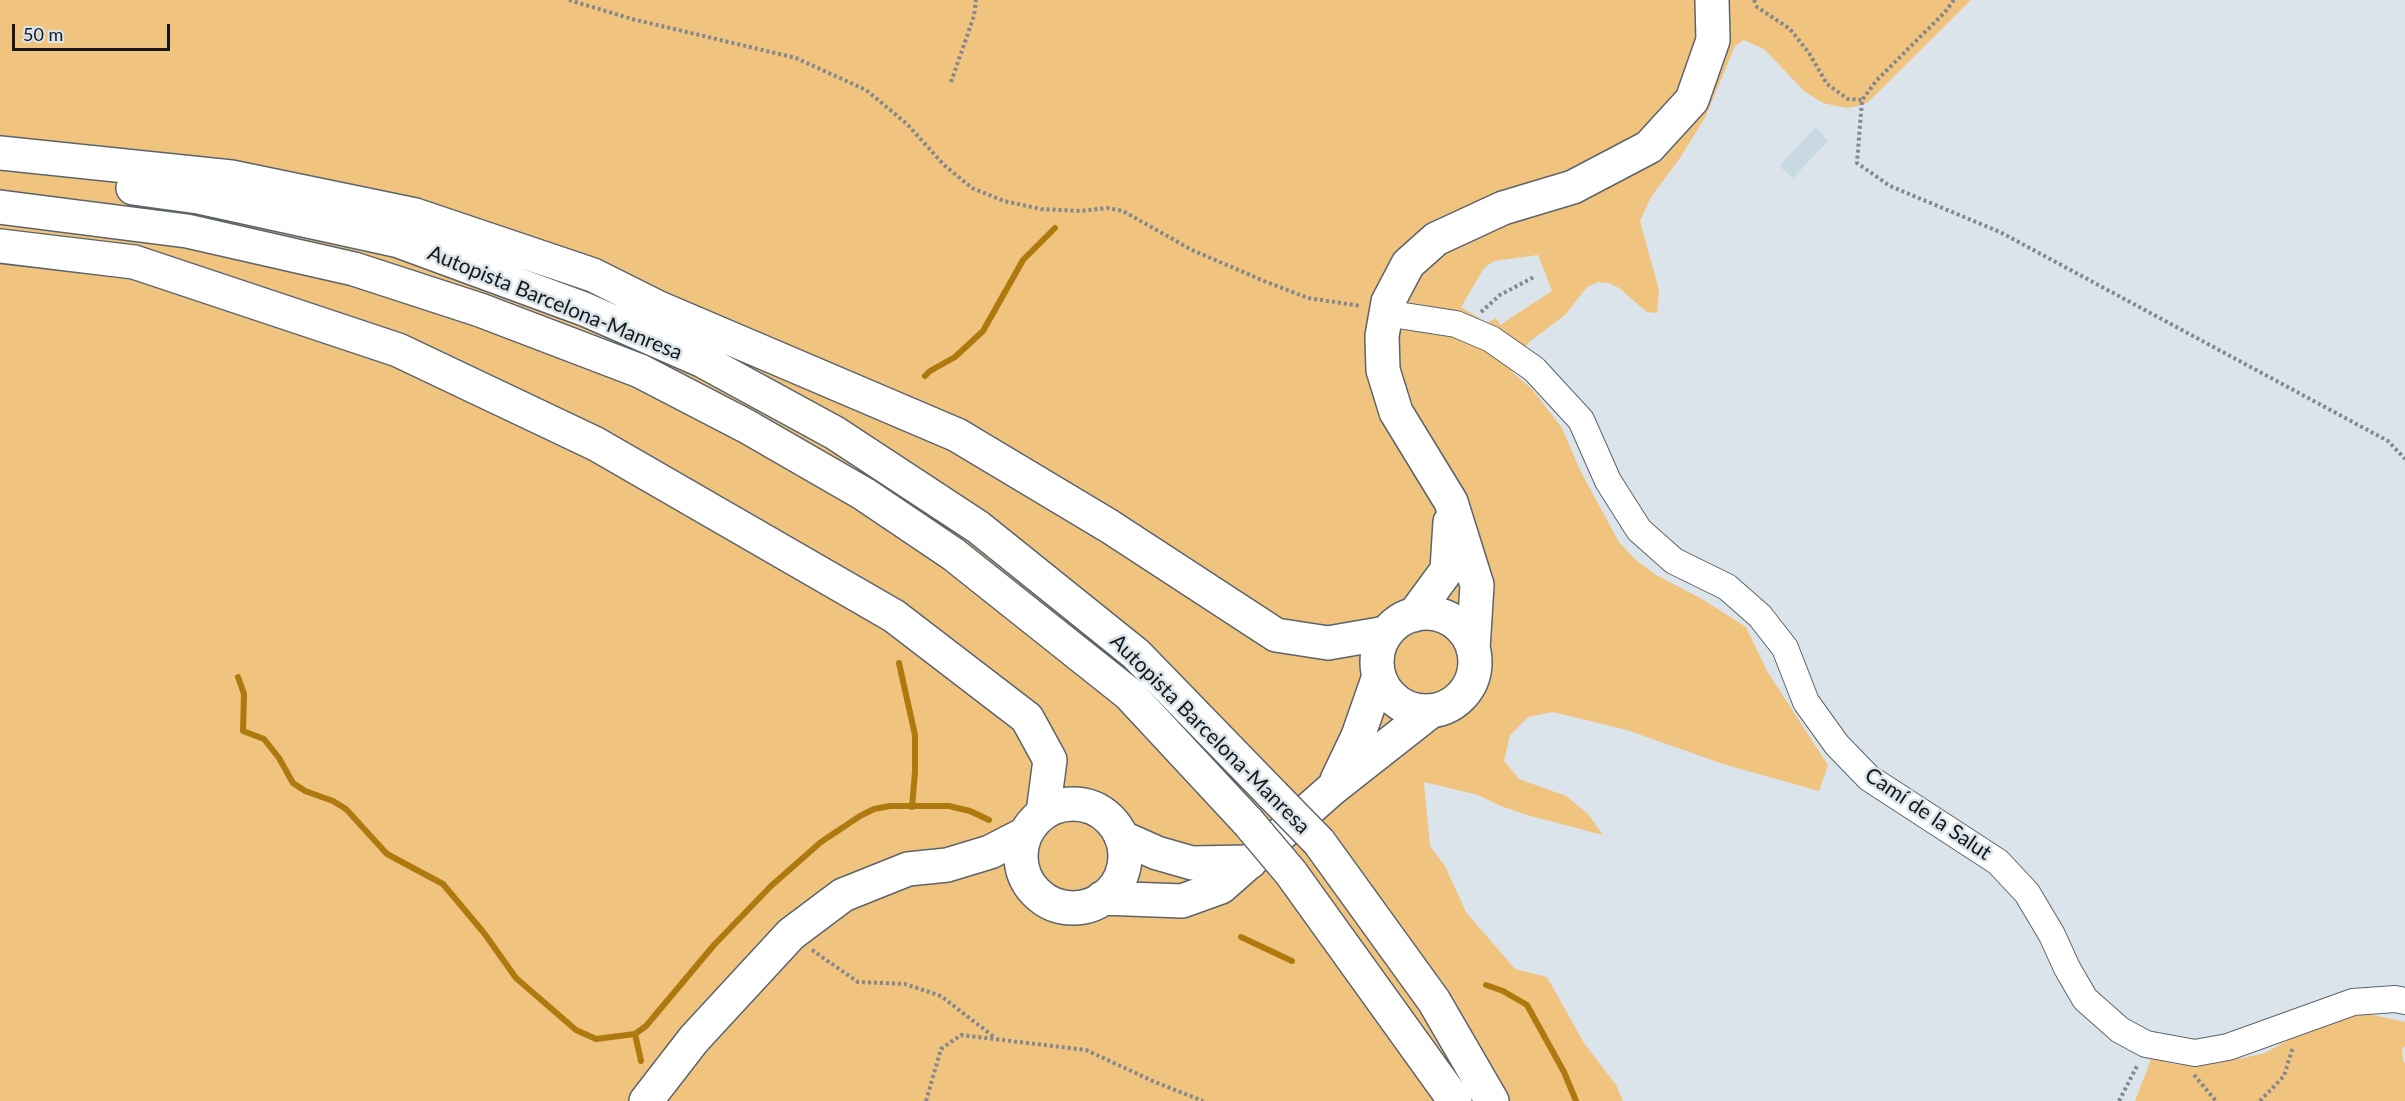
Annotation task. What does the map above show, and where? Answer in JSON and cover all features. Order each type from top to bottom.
[{"type":"main road","points":[[1102,898],[1182,901],[1221,887],[1333,788],[1431,711],[1451,704],[1466,690],[1474,670],[1477,585],[1451,502],[1396,412],[1383,370],[1382,336],[1388,302],[1408,264],[1436,239],[1503,208],[1573,187],[1649,147],[1692,100],[1713,40],[1712,0]]},
{"type":"main road","points":[[0,153],[231,177],[415,215],[593,275],[659,308],[957,435],[1109,526],[1276,635],[1328,643],[1386,633]]},
{"type":"main road","name":"Autopista Barcelona-Manresa","points":[[0,171],[198,197],[399,241],[584,309],[702,361],[835,433],[978,527],[1136,654],[1319,842],[1434,1001],[1492,1101]]},
{"type":"main road","name":"Autopista Barcelona-Manresa","points":[[0,207],[188,231],[354,269],[480,310],[640,371],[746,426],[854,488],[952,554],[1129,694],[1248,822],[1291,873],[1455,1101]]},
{"type":"main road","points":[[0,246],[134,262],[398,350],[596,444],[894,616],[1028,718],[1050,760],[1034,824],[1021,861],[1024,875],[1031,887],[1046,900],[1064,907],[1084,906],[1102,898],[1118,881],[1122,871],[1124,860],[1121,837],[1108,817],[1088,806],[1065,804],[1034,824],[990,852],[948,865],[908,869],[843,895],[791,934],[694,1039],[646,1101]]},
{"type":"main road","points":[[1414,615],[1447,570],[1451,502]]},
{"type":"main road","points":[[1333,788],[1358,736],[1379,676],[1378,654],[1386,633],[1398,621],[1414,615],[1433,614],[1451,620],[1465,632],[1473,649]]},
{"type":"main road","points":[[1379,676],[1386,691],[1399,703],[1414,710],[1431,711]]},
{"type":"main road","points":[[1121,837],[1157,853],[1192,863],[1250,862]]},
{"type":"main road","points":[[948,865],[996,873],[1031,887]]},
{"type":"street","name":"Camí de la Salut","points":[[1385,313],[1456,324],[1491,339],[1534,369],[1581,420],[1608,481],[1639,530],[1674,561],[1727,587],[1760,616],[1785,648],[1806,702],[1837,745],[1869,777],[1965,838],[1998,862],[2027,893],[2052,934],[2067,968],[2085,999],[2120,1030],[2146,1044],[2195,1053],[2228,1047],[2353,1002],[2395,999],[2405,1001]]},
{"type":"path","points":[[569,0],[632,19],[796,58],[866,90],[907,124],[944,165],[972,188],[1005,201],[1041,209],[1080,211],[1107,208],[1123,211],[1192,250],[1308,298],[1357,305],[1385,313]]},
{"type":"path","points":[[1754,0],[1757,7],[1790,29],[1809,53],[1827,84],[1848,99],[1862,100]]},
{"type":"path","points":[[1954,0],[1877,80],[1862,100],[1857,163],[1890,186],[2000,232],[2388,441],[2405,459]]},
{"type":"path","points":[[951,82],[974,16],[975,1]]},
{"type":"path","points":[[1469,329],[1482,310],[1500,295],[1534,277]]},
{"type":"path","points":[[791,934],[858,982],[905,984],[941,996],[995,1038]]},
{"type":"path","points":[[926,1101],[941,1049],[961,1035],[1086,1050],[1203,1101]]},
{"type":"path","points":[[2260,1101],[2284,1076],[2296,1038]]},
{"type":"path","points":[[2119,1101],[2139,1063]]},
{"type":"path","points":[[2189,1068],[2216,1101]]},
{"type":"shaded area","points":[[0,0],[1971,0],[1867,103],[1858,106],[1846,108],[1823,103],[1804,91],[1764,49],[1744,40],[1735,46],[1706,116],[1680,158],[1651,197],[1640,221],[1659,290],[1657,313],[1647,312],[1619,288],[1609,283],[1598,282],[1587,287],[1565,315],[1529,342],[1512,372],[1532,389],[1562,428],[1581,472],[1619,542],[1636,560],[1656,575],[1702,599],[1746,627],[1767,671],[1828,765],[1819,791],[1723,764],[1627,730],[1553,712],[1528,717],[1510,735],[1504,761],[1519,779],[1566,796],[1588,814],[1603,835],[1527,815],[1478,795],[1424,782],[1430,846],[1445,866],[1466,912],[1515,969],[1547,977],[1584,1043],[1616,1085],[1623,1101],[0,1101]],"holes":[[[1538,255],[1552,291],[1500,325],[1496,318],[1487,323],[1461,307],[1484,268],[1494,261]]]},
{"type":"shaded area","points":[[1816,127],[1828,141],[1793,178],[1779,166]]},
{"type":"shaded area","points":[[2364,1013],[2405,1022],[2405,1046],[2402,1048],[2405,1064],[2405,1101],[2135,1101],[2152,1057],[2174,1064],[2196,1066],[2243,1058],[2265,1053],[2318,1024]]},
{"type":"waterway","points":[[925,376],[955,357],[983,331],[1023,260],[1055,228]]},
{"type":"waterway","points":[[899,663],[915,735],[912,807]]},
{"type":"waterway","points":[[238,677],[244,694],[243,731],[264,739],[279,758],[293,783],[305,791],[333,801],[346,809],[387,854],[443,884],[484,933],[516,978],[576,1030],[596,1039],[635,1034],[646,1026],[714,945],[771,886],[821,842],[860,816],[874,809],[890,806],[949,806],[970,811],[989,820]]},
{"type":"waterway","points":[[1241,937],[1292,961]]},
{"type":"waterway","points":[[1486,985],[1503,991],[1527,1005],[1564,1072],[1576,1101]]},
{"type":"waterway","points":[[635,1034],[641,1061]]}]
